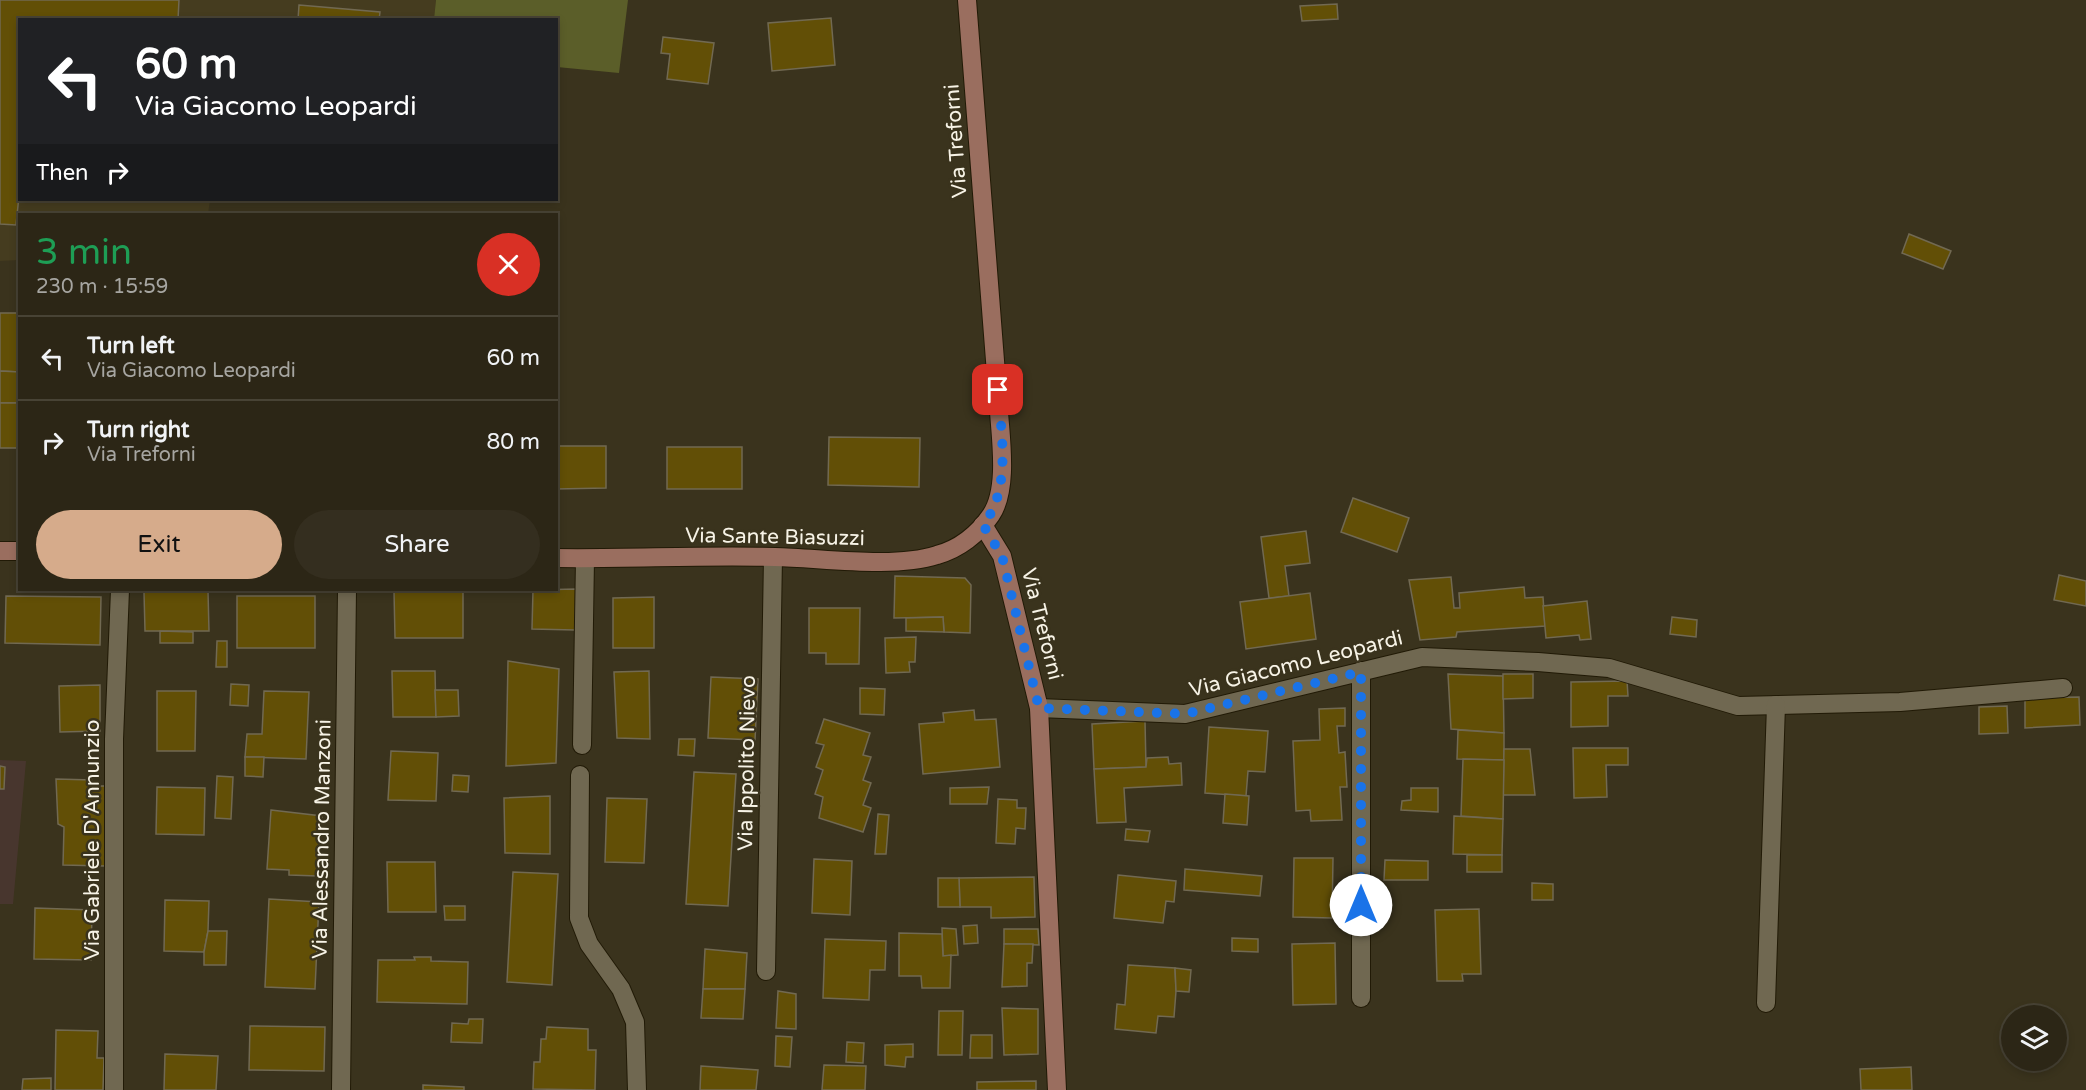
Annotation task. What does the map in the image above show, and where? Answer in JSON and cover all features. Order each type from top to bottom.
[{"type":"street","name":"Via Treforni","points":[[967,0],[1002,465],[999,498],[992,514],[983,525],[1002,556],[1039,708],[1057,1090]]},
{"type":"street","name":"Via Sante Biasuzzi","points":[[558,558],[772,557],[900,562],[936,556],[952,550],[983,525]]},
{"type":"street","points":[[0,551],[18,551]]},
{"type":"street","name":"Via Ippolito Nievo","points":[[766,971],[772,557]]},
{"type":"street","points":[[582,745],[585,559]]},
{"type":"street","name":"Via Gabriele D'Annunzio","points":[[114,1090],[114,739],[120,591]]},
{"type":"street","name":"Via Alessandro Manzoni","points":[[341,1090],[347,591]]},
{"type":"street","name":"Via Giacomo Leopardi","points":[[1039,708],[1185,714],[1422,657],[1609,668],[1738,706],[1900,702],[2063,688]]},
{"type":"street","points":[[1361,672],[1361,998]]},
{"type":"street","points":[[1766,1003],[1776,705]]},
{"type":"street","points":[[580,775],[579,918],[589,944],[621,989],[635,1022],[637,1090]]},
{"type":"shaded area","points":[[0,0],[436,0],[434,18],[18,18],[18,201],[210,201],[208,213],[18,213],[18,260],[0,261]]},
{"type":"shaded area","points":[[0,760],[26,761],[13,904],[0,904]]},
{"type":"green space","points":[[436,0],[628,0],[619,73],[558,67],[558,18],[434,18]]},
{"type":"building","points":[[0,0],[179,0],[178,18],[18,18],[18,201],[16,225],[0,224]]},
{"type":"building","points":[[1337,4],[1338,19],[1302,21],[1300,6]]},
{"type":"building","points":[[299,5],[380,12],[379,18],[298,18]]},
{"type":"building","points":[[831,18],[835,65],[772,71],[768,23]]},
{"type":"building","points":[[663,37],[714,43],[708,84],[667,79],[670,54],[661,53]]},
{"type":"building","points":[[1909,234],[1951,251],[1943,269],[1902,253]]},
{"type":"building","points":[[0,313],[18,313],[18,372],[0,371]]},
{"type":"building","points":[[0,371],[18,372],[18,403],[0,403]]},
{"type":"building","points":[[0,403],[18,403],[18,448],[0,448]]},
{"type":"building","points":[[829,437],[920,438],[919,487],[828,485]]},
{"type":"building","points":[[558,446],[606,446],[606,488],[558,489]]},
{"type":"building","points":[[667,447],[742,447],[742,489],[667,489]]},
{"type":"building","points":[[1353,498],[1409,518],[1397,552],[1341,532]]},
{"type":"building","points":[[1306,531],[1310,563],[1285,566],[1289,596],[1269,598],[1261,537]]},
{"type":"building","points":[[2059,575],[2086,581],[2086,606],[2054,600]]},
{"type":"building","points":[[895,576],[965,578],[971,585],[970,633],[944,632],[943,617],[894,618]]},
{"type":"building","points":[[1451,577],[1454,608],[1460,608],[1459,593],[1524,587],[1525,598],[1543,597],[1545,626],[1457,632],[1456,637],[1420,640],[1409,580]]},
{"type":"building","points":[[576,589],[575,630],[532,629],[533,591]]},
{"type":"building","points":[[208,591],[209,631],[145,631],[144,592]]},
{"type":"building","points":[[394,591],[463,591],[463,638],[395,638]]},
{"type":"building","points":[[1310,593],[1316,639],[1246,649],[1240,602]]},
{"type":"building","points":[[6,596],[101,597],[100,645],[5,643]]},
{"type":"building","points":[[237,596],[315,596],[315,648],[237,648]]},
{"type":"building","points":[[654,597],[654,648],[613,648],[613,598]]},
{"type":"building","points":[[1587,601],[1591,639],[1580,640],[1579,635],[1546,638],[1543,606]]},
{"type":"building","points":[[809,608],[860,608],[859,664],[826,664],[826,653],[809,653]]},
{"type":"building","points":[[943,617],[944,632],[906,631],[906,618]]},
{"type":"building","points":[[1672,617],[1697,620],[1696,637],[1670,634]]},
{"type":"building","points":[[160,631],[193,632],[193,643],[160,643]]},
{"type":"building","points":[[916,637],[915,662],[909,662],[910,672],[886,673],[885,638]]},
{"type":"building","points":[[217,641],[227,641],[227,667],[216,667]]},
{"type":"building","points":[[508,661],[559,669],[556,763],[506,766]]},
{"type":"building","points":[[392,671],[435,671],[436,717],[393,717]]},
{"type":"building","points":[[649,671],[650,739],[617,738],[614,672]]},
{"type":"building","points":[[1448,674],[1503,676],[1504,733],[1451,729]]},
{"type":"building","points":[[1503,674],[1533,674],[1533,698],[1503,699]]},
{"type":"building","points":[[711,677],[758,679],[755,740],[708,738]]},
{"type":"building","points":[[1627,681],[1628,696],[1608,696],[1608,726],[1571,727],[1571,682]]},
{"type":"building","points":[[231,684],[249,685],[248,706],[230,705]]},
{"type":"building","points":[[100,685],[100,731],[60,732],[59,686]]},
{"type":"building","points":[[860,688],[885,689],[884,715],[860,714]]},
{"type":"building","points":[[435,690],[458,690],[459,716],[436,717]]},
{"type":"building","points":[[157,691],[196,691],[195,751],[157,751]]},
{"type":"building","points":[[264,691],[309,692],[306,759],[245,757],[247,734],[262,734]]},
{"type":"building","points":[[2079,697],[2080,725],[2025,728],[2025,698]]},
{"type":"building","points":[[2007,706],[2008,733],[1979,734],[1979,707]]},
{"type":"building","points":[[1345,708],[1345,726],[1337,726],[1339,753],[1345,752],[1347,787],[1340,787],[1342,820],[1311,821],[1310,810],[1296,811],[1293,741],[1320,740],[1319,709]]},
{"type":"building","points":[[974,710],[975,720],[996,719],[1000,767],[923,774],[919,724],[944,722],[943,713]]},
{"type":"building","points":[[824,719],[870,733],[863,755],[871,757],[863,780],[871,783],[863,805],[871,808],[863,832],[819,818],[823,797],[815,794],[823,770],[816,767],[824,745],[816,743]]},
{"type":"building","points":[[1145,721],[1146,767],[1094,769],[1092,724]]},
{"type":"building","points":[[1209,727],[1268,731],[1265,772],[1248,771],[1246,796],[1205,793]]},
{"type":"building","points":[[1458,730],[1504,733],[1504,760],[1457,759]]},
{"type":"building","points":[[679,739],[695,739],[694,756],[678,755]]},
{"type":"building","points":[[1573,748],[1628,748],[1628,765],[1606,765],[1607,797],[1574,798]]},
{"type":"building","points":[[1504,749],[1530,749],[1535,795],[1503,795]]},
{"type":"building","points":[[391,751],[438,753],[436,801],[388,800]]},
{"type":"building","points":[[245,757],[264,757],[263,777],[245,776]]},
{"type":"building","points":[[1168,757],[1169,764],[1181,763],[1182,785],[1124,788],[1126,822],[1097,823],[1094,769],[1146,767],[1147,758]]},
{"type":"building","points":[[1463,759],[1504,760],[1503,819],[1461,816]]},
{"type":"building","points":[[0,766],[5,767],[4,789],[0,789]]},
{"type":"building","points":[[694,772],[736,774],[728,906],[686,904]]},
{"type":"building","points":[[453,775],[469,776],[468,792],[452,791]]},
{"type":"building","points":[[217,776],[233,777],[231,819],[215,818]]},
{"type":"building","points":[[56,779],[92,780],[92,786],[108,786],[105,866],[63,865],[64,827],[58,824]]},
{"type":"building","points":[[157,787],[205,788],[204,835],[156,834]]},
{"type":"building","points":[[989,787],[987,804],[950,804],[950,788]]},
{"type":"building","points":[[1411,788],[1438,788],[1438,812],[1401,810],[1402,801],[1411,800]]},
{"type":"building","points":[[1225,794],[1249,796],[1247,825],[1223,823]]},
{"type":"building","points":[[550,796],[550,854],[505,853],[504,798]]},
{"type":"building","points":[[607,798],[647,799],[644,863],[605,862]]},
{"type":"building","points":[[998,799],[1017,800],[1017,808],[1026,808],[1025,829],[1016,828],[1015,844],[996,843]]},
{"type":"building","points":[[271,810],[322,816],[318,876],[289,875],[289,870],[267,869]]},
{"type":"building","points":[[878,814],[889,815],[886,854],[875,854]]},
{"type":"building","points":[[1454,816],[1503,819],[1502,855],[1453,854]]},
{"type":"building","points":[[1126,829],[1150,831],[1148,842],[1125,840]]},
{"type":"building","points":[[1467,855],[1502,855],[1502,872],[1467,872]]},
{"type":"building","points":[[1294,858],[1333,858],[1332,918],[1293,917]]},
{"type":"building","points":[[814,859],[852,861],[850,915],[812,913]]},
{"type":"building","points":[[1385,860],[1428,861],[1428,880],[1384,880]]},
{"type":"building","points":[[387,862],[435,862],[436,912],[388,912]]},
{"type":"building","points":[[1185,869],[1262,876],[1260,896],[1184,890]]},
{"type":"building","points":[[513,872],[558,874],[552,985],[507,982]]},
{"type":"building","points":[[1118,875],[1176,881],[1174,902],[1166,901],[1163,923],[1114,918]]},
{"type":"building","points":[[1034,877],[1035,917],[991,918],[991,907],[960,907],[959,878]]},
{"type":"building","points":[[938,878],[959,878],[960,907],[938,907]]},
{"type":"building","points":[[1532,883],[1553,884],[1553,900],[1532,900]]},
{"type":"building","points":[[269,899],[319,902],[315,989],[265,987]]},
{"type":"building","points":[[165,900],[209,901],[208,931],[204,952],[164,951]]},
{"type":"building","points":[[444,906],[465,906],[465,920],[445,920]]},
{"type":"building","points":[[35,908],[92,910],[91,960],[34,959]]},
{"type":"building","points":[[1479,909],[1481,974],[1462,974],[1463,981],[1437,981],[1435,910]]},
{"type":"building","points":[[977,925],[978,943],[964,944],[963,926]]},
{"type":"building","points":[[942,928],[956,929],[958,955],[943,956]]},
{"type":"building","points":[[1004,929],[1038,929],[1039,945],[1004,944]]},
{"type":"building","points":[[208,931],[227,931],[226,965],[204,965]]},
{"type":"building","points":[[899,933],[942,934],[943,956],[951,955],[950,988],[922,988],[921,976],[899,976]]},
{"type":"building","points":[[1232,938],[1258,939],[1258,952],[1232,951]]},
{"type":"building","points":[[825,939],[886,941],[885,970],[870,970],[869,1000],[823,998]]},
{"type":"building","points":[[1335,943],[1336,1004],[1293,1005],[1292,944]]},
{"type":"building","points":[[1004,944],[1033,944],[1032,963],[1027,963],[1027,986],[1002,987]]},
{"type":"building","points":[[705,949],[747,953],[745,989],[703,989]]},
{"type":"building","points":[[414,957],[431,957],[431,961],[468,962],[467,1004],[377,1002],[378,960],[415,960]]},
{"type":"building","points":[[1128,965],[1175,968],[1174,1017],[1158,1016],[1156,1033],[1115,1029],[1117,1004],[1125,1005]]},
{"type":"building","points":[[1175,968],[1191,970],[1189,992],[1176,991]]},
{"type":"building","points":[[703,989],[745,989],[743,1019],[701,1018]]},
{"type":"building","points":[[778,991],[796,994],[796,1029],[776,1028]]},
{"type":"building","points":[[1002,1008],[1038,1009],[1038,1054],[1004,1055]]},
{"type":"building","points":[[939,1011],[963,1011],[962,1055],[938,1055]]},
{"type":"building","points":[[469,1019],[483,1019],[482,1043],[451,1042],[452,1023],[468,1024]]},
{"type":"building","points":[[250,1026],[325,1027],[324,1071],[249,1070]]},
{"type":"building","points":[[547,1027],[588,1029],[588,1050],[596,1050],[595,1090],[533,1089],[534,1062],[540,1062],[541,1039],[546,1039]]},
{"type":"building","points":[[56,1030],[98,1031],[97,1058],[104,1058],[103,1090],[55,1090]]},
{"type":"building","points":[[971,1035],[992,1035],[992,1058],[970,1058]]},
{"type":"building","points":[[776,1036],[792,1037],[790,1067],[775,1066]]},
{"type":"building","points":[[847,1042],[864,1043],[863,1063],[846,1062]]},
{"type":"building","points":[[913,1044],[913,1057],[906,1057],[905,1067],[885,1065],[885,1045]]},
{"type":"building","points":[[165,1054],[218,1056],[216,1090],[164,1090]]},
{"type":"building","points":[[824,1065],[866,1066],[865,1090],[822,1090]]},
{"type":"building","points":[[701,1066],[758,1070],[756,1090],[700,1090]]},
{"type":"building","points":[[1911,1067],[1912,1090],[1861,1090],[1860,1069]]},
{"type":"building","points":[[51,1078],[51,1090],[22,1090],[23,1079]]},
{"type":"building","points":[[1036,1081],[1036,1090],[977,1090],[977,1082]]},
{"type":"building","points":[[423,1085],[464,1087],[464,1090],[423,1090]]},
{"type":"route","points":[[998,390],[1002,465],[999,498],[992,514],[983,525],[1002,556],[1039,708],[1185,714],[1361,672],[1361,905]]}]
